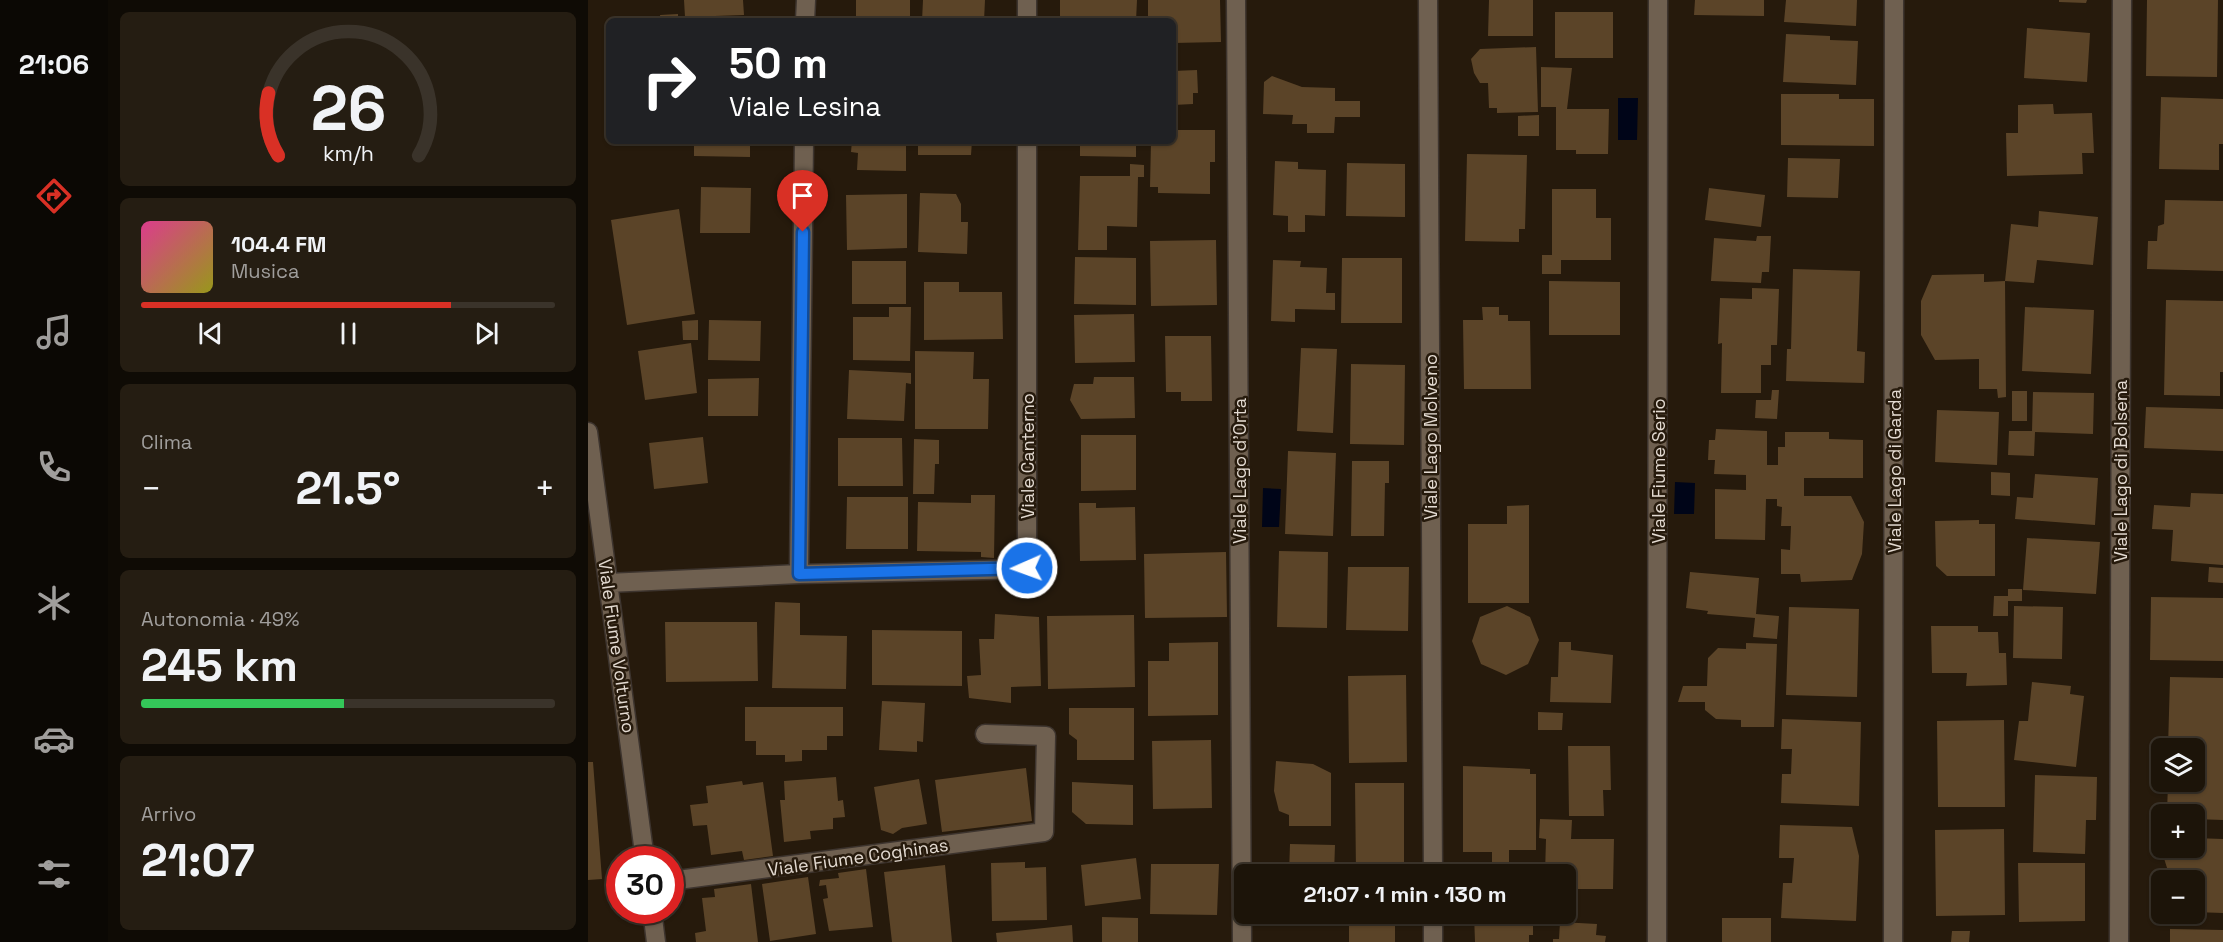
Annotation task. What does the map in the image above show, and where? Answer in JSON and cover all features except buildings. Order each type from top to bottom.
[{"type":"street","points":[[805,18],[806,0]]},
{"type":"street","points":[[1027,0],[1027,18]]},
{"type":"street","name":"Viale Lago d'Orta","points":[[1236,0],[1242,942]]},
{"type":"street","name":"Viale Lago Molveno","points":[[1428,0],[1433,864]]},
{"type":"street","name":"Viale Fiume Serio","points":[[1657,942],[1658,0]]},
{"type":"street","name":"Viale Lago di Garda","points":[[1893,942],[1894,0]]},
{"type":"street","name":"Viale Lago di Bolsena","points":[[2119,942],[2122,0]]},
{"type":"street","points":[[799,574],[804,144]]},
{"type":"street","name":"Viale Canterno","points":[[608,584],[799,574],[1027,568],[1027,144]]},
{"type":"street","name":"Viale Fiume Volturno","points":[[588,432],[643,846]]},
{"type":"street","name":"Viale Fiume Coghinas","points":[[684,879],[1044,832],[1046,736],[985,734]]},
{"type":"street","points":[[654,924],[656,942]]},
{"type":"street","points":[[1433,924],[1433,942]]},
{"type":"water","points":[[1618,98],[1638,98],[1637,140],[1618,140]]},
{"type":"water","points":[[1675,482],[1695,483],[1694,514],[1674,514]]},
{"type":"water","points":[[1263,488],[1281,489],[1279,527],[1262,527]]},
{"type":"route","points":[[803,232],[799,574],[1027,568]]}]
